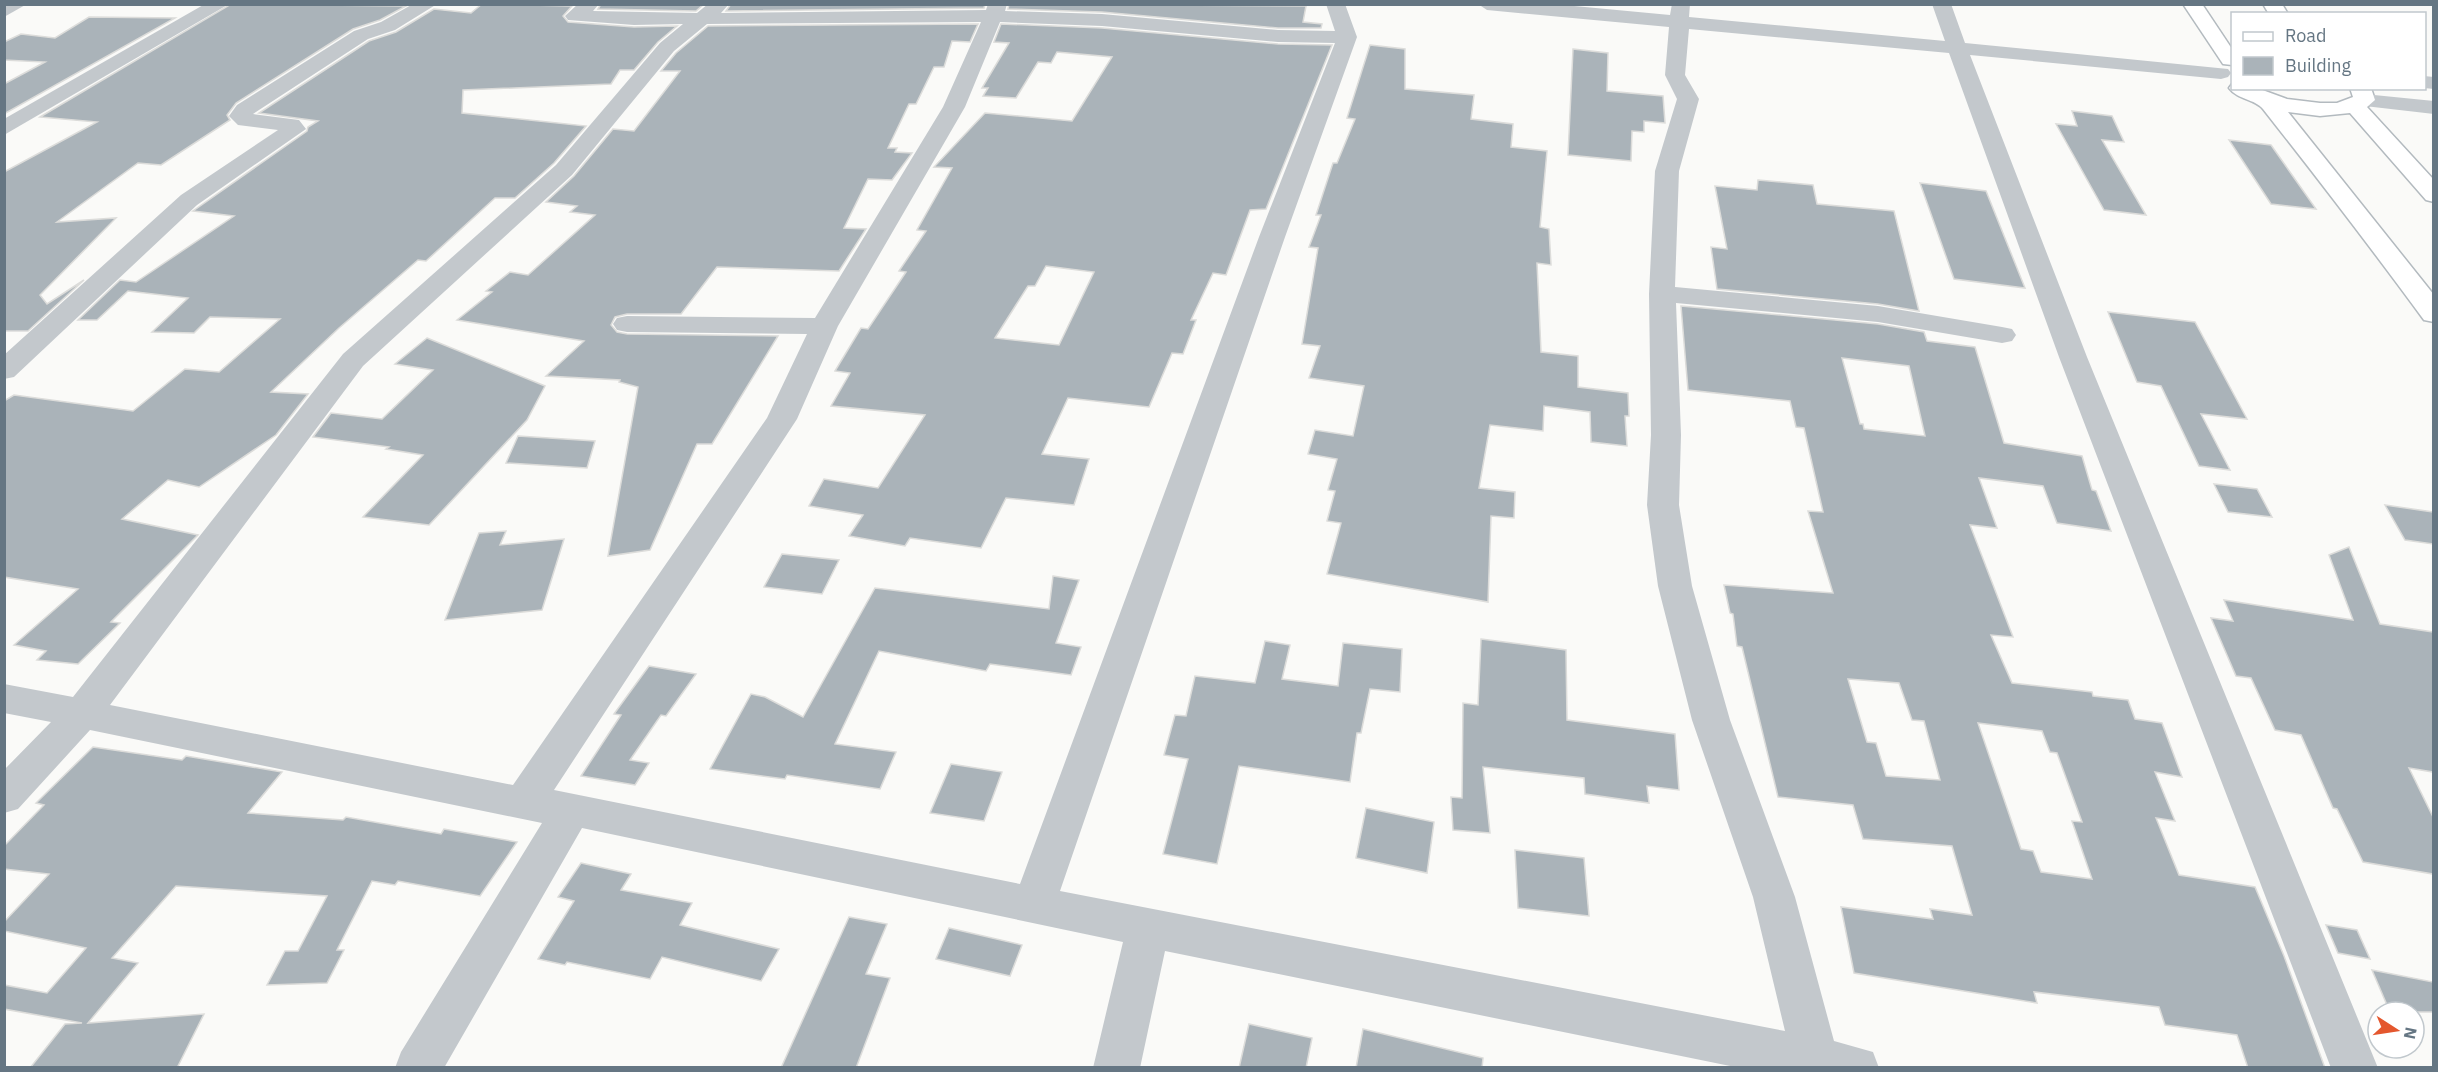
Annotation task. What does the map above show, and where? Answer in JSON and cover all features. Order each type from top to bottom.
[{"type":"main road","points":[[2192,4],[2229,69]]},
{"type":"main road","points":[[2245,90],[2266,99],[2316,109],[2360,98],[2433,195]]},
{"type":"main road","points":[[2266,99],[2348,200],[2433,314]]},
{"type":"street","points":[[4,11],[18,4]]},
{"type":"street","points":[[4,128],[220,4]]},
{"type":"street","points":[[4,371],[189,200],[295,129],[291,125],[246,120],[240,116],[246,110],[361,35],[388,26],[428,4]]},
{"type":"street","points":[[590,4],[575,16],[634,19],[712,11],[994,10],[1278,36],[1347,37]]},
{"type":"street","points":[[1034,905],[1272,237],[1347,37],[1335,4]]},
{"type":"street","points":[[1486,4],[1681,13],[1957,48],[2229,69]]},
{"type":"street","points":[[1941,4],[2073,357],[2355,1068]]},
{"type":"street","points":[[523,804],[782,419],[824,326],[954,107],[994,10]]},
{"type":"street","points":[[4,797],[81,714],[353,360],[564,170],[667,47],[712,11]]},
{"type":"street","points":[[1681,13],[1675,75],[1688,99],[1667,171],[1662,294],[1666,435],[1664,505],[1675,586],[1712,720],[1774,897],[1815,1059]]},
{"type":"street","points":[[2360,98],[2433,108]]},
{"type":"street","points":[[1662,294],[1878,314],[2002,335]]},
{"type":"street","points":[[627,324],[824,326]]},
{"type":"street","points":[[4,698],[523,804],[572,809],[1034,905],[1856,1068]]},
{"type":"street","points":[[418,1068],[572,809]]},
{"type":"street","points":[[1116,1068],[1148,927]]},
{"type":"building","points":[[231,4],[406,6],[380,20],[353,29],[236,103],[227,115],[230,120],[161,165],[138,163],[57,222],[116,218],[40,295],[47,304],[84,280],[28,331],[4,331],[4,172],[97,122],[40,117]]},
{"type":"building","points":[[482,4],[572,6],[563,16],[568,22],[634,27],[677,26],[658,42],[634,70],[620,70],[611,84],[463,90],[462,113],[586,126],[554,163],[515,198],[495,198],[426,261],[418,260],[339,328],[271,392],[308,394],[276,435],[199,487],[168,480],[122,519],[198,535],[111,622],[120,623],[78,664],[37,660],[46,651],[14,645],[78,589],[4,577],[4,401],[14,395],[133,411],[185,369],[219,372],[280,319],[210,317],[194,333],[152,332],[188,298],[128,291],[97,320],[78,320],[120,280],[136,282],[234,216],[193,211],[318,121],[259,113],[369,41],[396,32],[434,9],[471,13]]},
{"type":"building","points":[[601,4],[704,4],[696,11],[598,9]]},
{"type":"building","points":[[731,4],[985,4],[984,8],[726,11]]},
{"type":"building","points":[[1009,4],[1306,6],[1303,22],[1322,24],[1321,28],[1278,28],[1102,12],[1008,9]]},
{"type":"building","points":[[89,17],[175,18],[4,114],[4,84],[45,62],[4,60],[4,42],[21,34],[55,38]]},
{"type":"building","points":[[978,24],[970,42],[952,41],[944,67],[934,67],[916,104],[909,104],[888,148],[897,148],[895,152],[912,153],[892,180],[868,179],[844,228],[866,229],[839,271],[717,267],[681,314],[627,314],[615,317],[611,325],[617,332],[627,334],[778,336],[712,444],[697,444],[650,550],[608,556],[638,387],[619,382],[620,380],[546,376],[584,341],[457,320],[492,292],[486,291],[510,272],[528,275],[595,215],[570,212],[577,206],[546,202],[574,176],[613,129],[634,131],[680,71],[661,71],[676,53],[708,26]]},
{"type":"building","points":[[1001,24],[1102,28],[1278,44],[1332,45],[1266,209],[1250,210],[1226,275],[1213,273],[1191,320],[1196,320],[1183,354],[1172,353],[1149,407],[1068,398],[1042,454],[1089,459],[1074,505],[1006,498],[981,548],[910,538],[905,546],[849,536],[863,515],[809,506],[824,479],[878,488],[925,415],[831,406],[850,373],[835,371],[861,328],[868,329],[906,272],[899,271],[926,231],[917,230],[952,168],[934,167],[985,113],[1072,121],[1112,57],[1057,52],[1051,63],[1038,62],[1016,98],[983,96],[988,88],[982,88],[1009,43],[994,42]],"holes":[[[1046,266],[1094,272],[1059,345],[995,338],[1028,286],[1035,286]]]},
{"type":"building","points":[[1370,45],[1405,49],[1405,89],[1474,95],[1471,119],[1513,124],[1511,147],[1547,151],[1540,227],[1549,229],[1551,265],[1537,263],[1541,352],[1578,356],[1578,387],[1628,393],[1629,416],[1625,416],[1627,446],[1591,442],[1590,412],[1544,406],[1543,431],[1490,425],[1479,488],[1515,492],[1514,518],[1491,516],[1488,602],[1327,574],[1341,523],[1327,521],[1335,491],[1328,490],[1337,459],[1308,454],[1315,430],[1353,436],[1364,386],[1309,378],[1320,346],[1302,344],[1318,248],[1309,247],[1321,215],[1316,215],[1333,163],[1337,163],[1355,119],[1347,118]]},
{"type":"building","points":[[1573,49],[1608,53],[1607,91],[1663,96],[1665,123],[1644,121],[1644,132],[1632,131],[1631,161],[1568,155]]},
{"type":"building","points":[[2072,111],[2112,116],[2124,142],[2102,140],[2146,215],[2104,210],[2056,124],[2077,126]]},
{"type":"building","points":[[2229,140],[2271,145],[2316,209],[2271,204]]},
{"type":"building","points":[[1758,180],[1813,185],[1817,204],[1894,211],[1919,311],[1878,304],[1717,289],[1711,247],[1727,249],[1715,186],[1757,190]]},
{"type":"building","points":[[1920,183],[1986,191],[2025,288],[1954,279]]},
{"type":"building","points":[[1681,306],[1878,324],[1924,332],[1927,341],[1975,347],[2004,443],[2082,456],[2092,490],[2096,491],[2111,531],[2057,523],[2043,486],[1979,478],[1997,528],[1970,525],[2013,637],[1991,635],[2012,683],[2092,692],[2093,696],[2128,700],[2135,719],[2162,723],[2182,777],[2155,772],[2175,821],[2156,818],[2179,875],[2255,887],[2284,956],[2325,1068],[2248,1068],[2237,1035],[2165,1025],[2159,1007],[2034,992],[2037,1003],[1854,973],[1841,907],[1933,919],[1930,909],[1972,915],[1952,846],[1863,839],[1853,805],[1778,797],[1742,647],[1737,646],[1733,614],[1730,613],[1724,585],[1833,593],[1808,511],[1823,512],[1804,428],[1796,427],[1790,401],[1688,390]],"holes":[[[1842,358],[1909,366],[1925,436],[1864,429],[1863,424],[1860,424]],[[1848,679],[1899,683],[1912,720],[1924,721],[1940,780],[1886,776],[1876,743],[1867,742]],[[1978,723],[2042,731],[2050,752],[2057,753],[2082,822],[2072,821],[2092,879],[2041,872],[2033,851],[2021,849]]]},
{"type":"building","points":[[2108,312],[2195,322],[2247,419],[2201,414],[2230,470],[2199,466],[2161,386],[2137,382]]},
{"type":"building","points":[[427,338],[545,386],[527,420],[429,525],[363,517],[423,455],[386,449],[389,447],[313,437],[331,413],[382,419],[433,370],[395,364]]},
{"type":"building","points":[[518,436],[595,441],[587,468],[506,463]]},
{"type":"building","points":[[2214,484],[2257,489],[2272,517],[2228,512]]},
{"type":"building","points":[[2385,505],[2433,512],[2433,544],[2405,540]]},
{"type":"building","points":[[506,531],[500,545],[564,539],[542,610],[445,620],[479,533]]},
{"type":"building","points":[[2349,547],[2380,624],[2433,632],[2433,772],[2409,768],[2433,817],[2433,874],[2363,862],[2337,809],[2333,808],[2301,735],[2275,730],[2251,678],[2236,676],[2211,618],[2233,621],[2224,600],[2353,620],[2329,555]]},
{"type":"building","points":[[782,554],[839,560],[822,594],[764,587]]},
{"type":"building","points":[[1053,576],[1079,580],[1056,643],[1081,647],[1071,675],[990,664],[986,671],[879,651],[835,744],[896,752],[880,789],[787,775],[785,779],[710,769],[751,694],[765,697],[803,717],[875,588],[1049,609]]},
{"type":"building","points":[[1481,639],[1566,650],[1567,720],[1675,734],[1679,790],[1647,786],[1649,803],[1585,794],[1584,778],[1483,767],[1490,833],[1453,830],[1451,797],[1462,798],[1463,703],[1478,705]]},
{"type":"building","points":[[1265,641],[1290,645],[1282,679],[1338,686],[1343,643],[1402,649],[1400,692],[1370,689],[1361,733],[1357,733],[1350,782],[1239,766],[1217,864],[1163,854],[1188,759],[1164,755],[1175,715],[1186,716],[1195,676],[1255,683]]},
{"type":"building","points":[[649,666],[696,674],[666,716],[661,715],[630,760],[649,763],[635,785],[581,776],[621,715],[614,714]]},
{"type":"building","points":[[93,747],[182,760],[186,756],[282,772],[248,813],[343,820],[346,817],[441,834],[444,829],[517,842],[480,896],[398,881],[395,885],[372,881],[337,950],[344,950],[327,983],[267,985],[285,951],[298,951],[327,896],[176,886],[112,958],[138,963],[88,1023],[204,1014],[177,1068],[30,1068],[65,1024],[82,1023],[4,1009],[4,985],[47,993],[86,948],[4,931],[4,922],[49,874],[4,869],[4,846],[44,805],[36,803]]},
{"type":"building","points":[[951,764],[1002,772],[984,821],[930,813]]},
{"type":"building","points":[[1366,808],[1434,822],[1427,873],[1356,858]]},
{"type":"building","points":[[1515,850],[1584,858],[1589,916],[1518,908]]},
{"type":"building","points":[[581,863],[631,874],[621,890],[692,903],[680,925],[779,949],[761,981],[662,957],[650,979],[567,962],[565,965],[538,959],[574,901],[558,897]]},
{"type":"building","points":[[849,917],[887,924],[866,974],[890,978],[856,1068],[781,1068]]},
{"type":"building","points":[[2326,925],[2357,930],[2370,959],[2338,953]]},
{"type":"building","points":[[949,928],[1022,945],[1010,976],[936,959]]},
{"type":"building","points":[[2372,970],[2433,982],[2433,1012],[2426,1012],[2426,1000],[2385,1000]]},
{"type":"building","points":[[1249,1024],[1312,1038],[1306,1068],[1239,1068]]},
{"type":"building","points":[[1363,1029],[1483,1058],[1482,1068],[1356,1068]]}]
